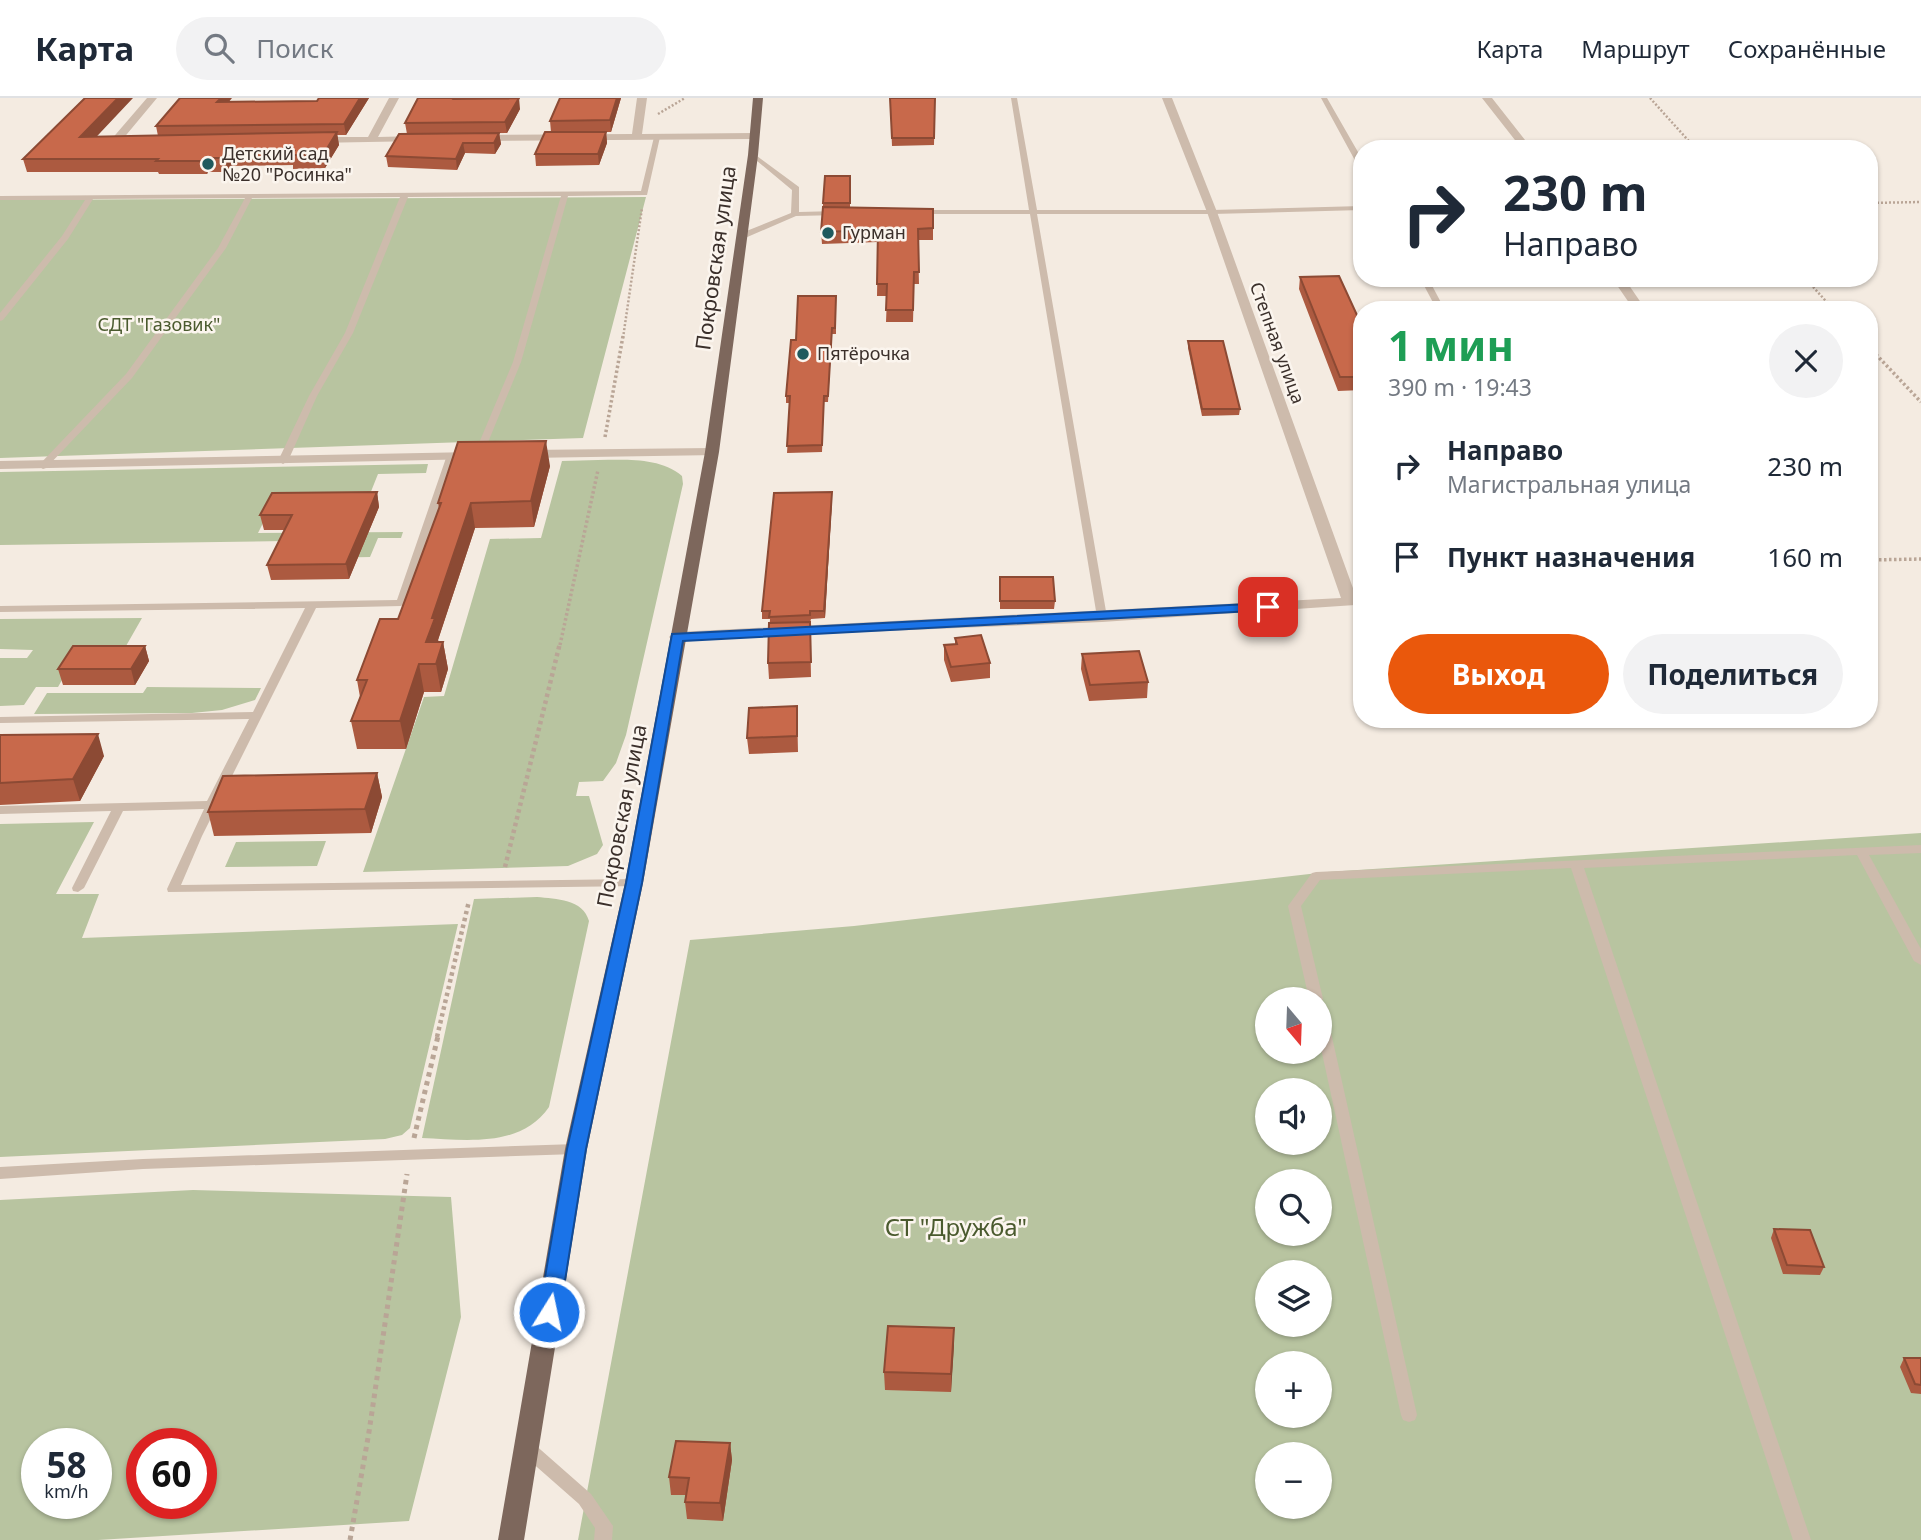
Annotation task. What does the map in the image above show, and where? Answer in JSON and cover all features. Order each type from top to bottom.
[{"type":"main road","name":"Покровская улица","points":[[511,1540],[576,1149],[634,883],[712,452],[753,155],[758,98]]},
{"type":"street","points":[[141,142],[114,143],[152,98]]},
{"type":"street","points":[[371,139],[394,98]]},
{"type":"street","points":[[637,136],[642,98]]},
{"type":"street","name":"Степная улица","points":[[1167,98],[1353,593]]},
{"type":"street","points":[[1487,98],[1520,140]]},
{"type":"street","points":[[467,138],[753,136]]},
{"type":"street","points":[[304,140],[426,139]]},
{"type":"street","points":[[0,465],[712,452]]},
{"type":"street","points":[[677,637],[1102,617],[1353,601]]},
{"type":"lane","points":[[1014,98],[1031,212],[1102,617]]},
{"type":"lane","points":[[1324,98],[1353,150]]},
{"type":"lane","points":[[0,198],[644,193],[657,137]]},
{"type":"lane","points":[[753,155],[796,188],[795,214]]},
{"type":"lane","points":[[492,455],[565,194]]},
{"type":"lane","points":[[283,461],[313,396],[349,333],[405,195]]},
{"type":"lane","points":[[43,466],[129,376],[222,248],[250,196]]},
{"type":"lane","points":[[0,318],[65,237],[90,198]]},
{"type":"lane","points":[[913,212],[1212,212],[1353,208]]},
{"type":"lane","points":[[742,236],[795,214],[848,212]]},
{"type":"lane","points":[[0,609],[401,603],[451,458]]},
{"type":"lane","points":[[312,605],[173,889],[634,883]]},
{"type":"lane","points":[[0,720],[257,715]]},
{"type":"lane","points":[[0,810],[212,805]]},
{"type":"lane","points":[[78,888],[119,807]]},
{"type":"lane","points":[[1313,987],[1294,906],[1316,876],[1921,849]]},
{"type":"lane","points":[[1861,851],[1921,961]]},
{"type":"lane","points":[[1576,864],[1801,1540]]},
{"type":"lane","points":[[1331,1064],[1409,1415]]},
{"type":"lane","points":[[0,1173],[143,1164],[576,1149]]},
{"type":"lane","points":[[527,1447],[584,1499],[604,1525],[603,1540]]},
{"type":"path","points":[[1650,98],[1688,140]]},
{"type":"path","points":[[500,885],[574,587],[614,397],[644,193]]},
{"type":"path","points":[[1878,203],[1921,202]]},
{"type":"path","points":[[1813,287],[1826,301]]},
{"type":"path","points":[[1878,357],[1921,402]]},
{"type":"path","points":[[1878,560],[1921,559]]},
{"type":"path","points":[[350,1540],[369,1433],[410,1155],[472,885]]},
{"type":"green space","name":"СДТ \"Газовик\"","points":[[646,197],[583,438],[0,458],[0,200]]},
{"type":"green space","points":[[620,460],[663,465],[682,476],[683,484],[626,735],[616,763],[603,781],[579,782],[576,796],[589,796],[603,845],[597,854],[568,866],[363,872],[424,697],[444,696],[490,539],[541,538],[562,461]]},
{"type":"green space","points":[[428,464],[426,473],[378,474],[366,504],[272,505],[258,533],[403,532],[401,538],[378,538],[370,557],[278,559],[285,541],[0,545],[0,472]]},
{"type":"green space","points":[[142,618],[122,653],[77,654],[58,687],[36,687],[24,705],[0,706],[0,658],[27,658],[33,650],[0,649],[0,619]]},
{"type":"green space","points":[[147,687],[261,688],[255,700],[222,710],[192,713],[34,714],[47,693],[143,693]]},
{"type":"green space","points":[[94,822],[56,894],[99,894],[82,938],[458,924],[410,1128],[402,1135],[385,1139],[0,1157],[0,824]]},
{"type":"green space","name":"СТ \"Дружба\"","points":[[1921,833],[1921,1540],[578,1540],[690,940],[854,926],[1327,872]]},
{"type":"green space","points":[[326,841],[317,866],[225,867],[236,842]]},
{"type":"green space","points":[[537,897],[575,904],[586,914],[589,921],[549,1107],[524,1129],[492,1139],[422,1138],[474,899]]},
{"type":"green space","points":[[193,1190],[451,1197],[461,1317],[409,1521],[98,1540],[0,1540],[0,1200]]},
{"type":"building","points":[[85,98],[118,98],[80,137],[337,132],[323,155],[291,155],[294,151],[229,153],[225,158],[205,158],[204,161],[23,159]]},
{"type":"building","points":[[180,98],[221,98],[217,102],[360,98],[344,124],[156,126]]},
{"type":"building","points":[[418,98],[519,98],[505,122],[405,123]]},
{"type":"building","points":[[560,98],[617,98],[610,120],[550,121]]},
{"type":"building","points":[[890,98],[935,98],[934,138],[892,138]]},
{"type":"building","points":[[545,132],[606,132],[598,154],[535,154]]},
{"type":"building","points":[[499,133],[494,143],[463,143],[456,159],[386,156],[399,134]]},
{"type":"building","points":[[825,176],[850,176],[850,203],[823,203]]},
{"type":"building","points":[[823,207],[933,209],[933,228],[918,229],[919,272],[914,272],[913,310],[886,310],[887,284],[877,284],[878,230],[821,232]]},
{"type":"building","points":[[1339,276],[1353,306],[1353,377],[1340,377],[1300,277]]},
{"type":"building","points":[[798,296],[836,296],[828,396],[824,396],[822,445],[787,446],[790,396],[786,396],[791,340],[796,340]]},
{"type":"building","points":[[1188,341],[1223,341],[1240,409],[1202,409]]},
{"type":"building","points":[[546,441],[531,501],[471,503],[426,642],[443,642],[436,664],[419,664],[400,721],[351,721],[367,680],[357,680],[380,619],[398,619],[441,503],[438,503],[458,442]]},
{"type":"building","points":[[377,492],[346,564],[267,565],[292,515],[260,515],[272,493]]},
{"type":"building","points":[[832,492],[824,611],[810,611],[810,615],[769,617],[770,611],[762,611],[774,493]]},
{"type":"building","points":[[1000,577],[1053,577],[1055,601],[1000,601]]},
{"type":"building","points":[[810,622],[811,662],[768,663],[769,623]]},
{"type":"building","points":[[981,635],[990,663],[951,667],[944,645],[957,644],[955,638]]},
{"type":"building","points":[[73,646],[145,646],[131,669],[58,669]]},
{"type":"building","points":[[1139,651],[1148,682],[1090,685],[1082,654]]},
{"type":"building","points":[[797,706],[797,736],[747,738],[749,708]]},
{"type":"building","points":[[98,734],[73,779],[0,783],[0,735]]},
{"type":"building","points":[[377,773],[365,809],[208,812],[223,776]]},
{"type":"building","points":[[1774,1229],[1810,1230],[1824,1267],[1787,1265]]},
{"type":"building","points":[[888,1326],[954,1328],[951,1374],[884,1372]]},
{"type":"building","points":[[1904,1358],[1921,1358],[1921,1385],[1915,1384]]},
{"type":"building","points":[[676,1441],[730,1443],[720,1503],[685,1502],[689,1478],[669,1477]]},
{"type":"place","name":"Детский сад №20 \"Росинка\"","points":[[208,164]]},
{"type":"place","name":"Гурман","points":[[828,233]]},
{"type":"place","name":"Пятёрочка","points":[[803,354]]},
{"type":"route","points":[[549,1312],[576,1149],[634,883],[677,637],[1268,607]]}]
